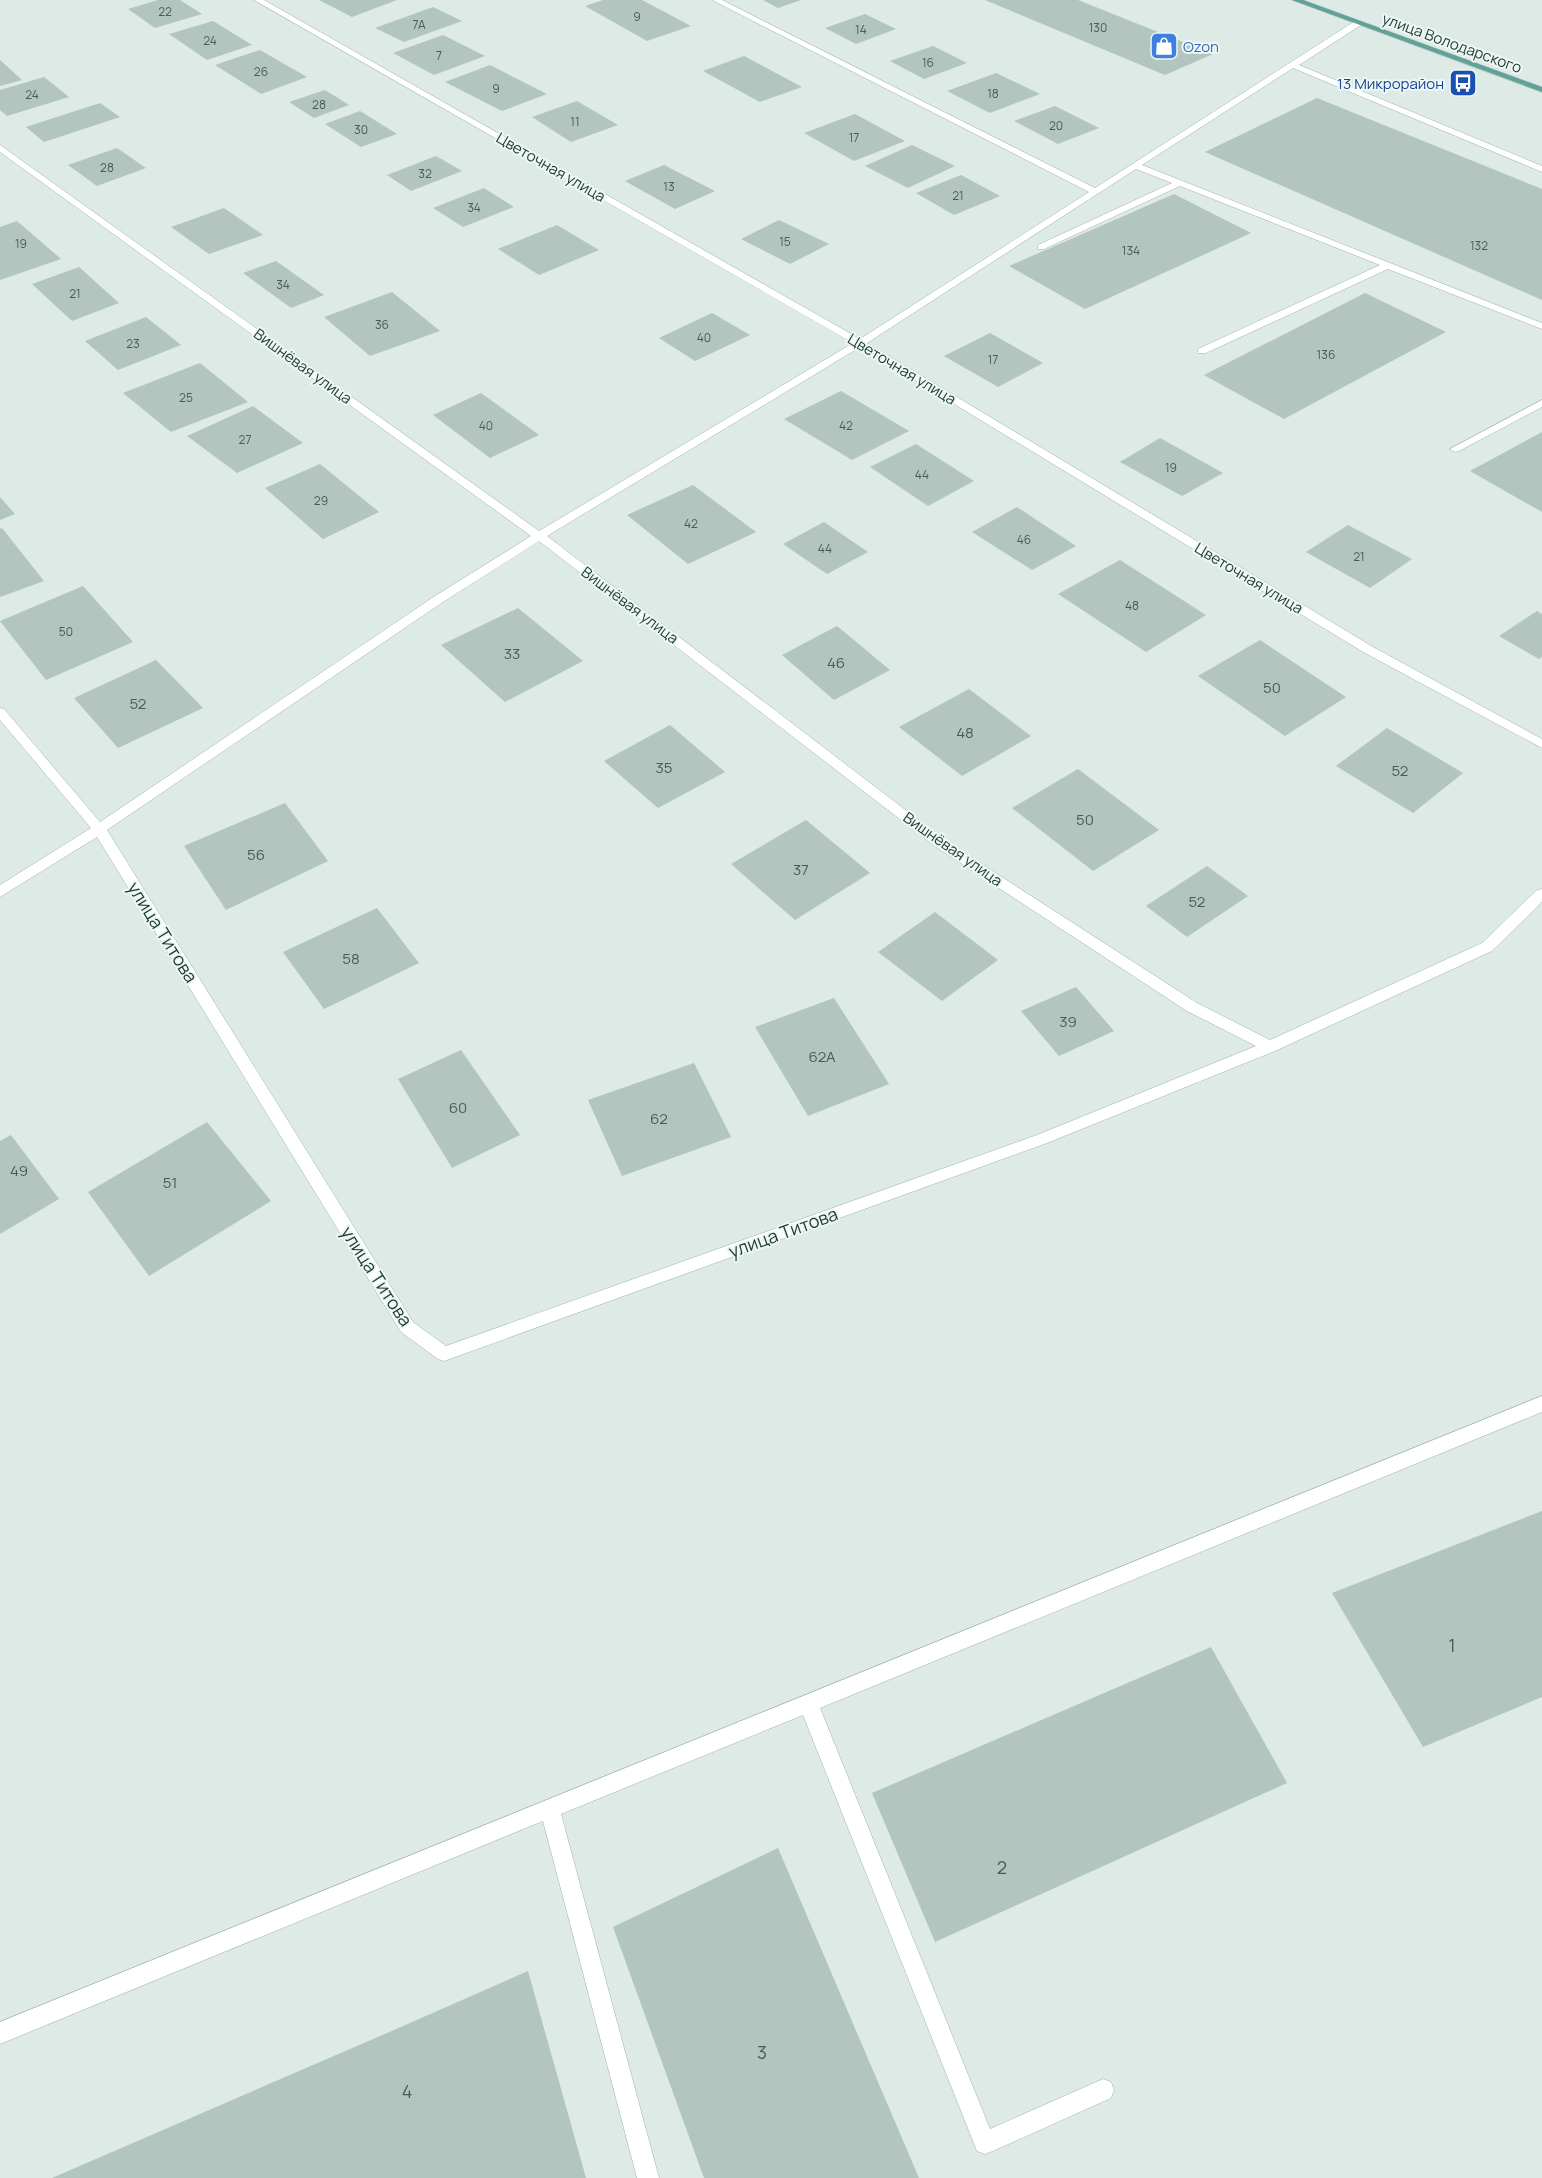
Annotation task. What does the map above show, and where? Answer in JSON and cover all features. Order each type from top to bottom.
[{"type":"main road","name":"улица Володарского","points":[[1296,0],[1542,90]]},
{"type":"street","name":"Цветочная улица","points":[[258,0],[860,343],[1369,650],[1542,744]]},
{"type":"street","points":[[716,0],[1096,192]]},
{"type":"street","points":[[0,892],[99,829],[431,605],[539,536],[860,343],[1358,23]]},
{"type":"street","points":[[1292,65],[1542,169]]},
{"type":"street","name":"Вишнёвая улица","points":[[0,148],[539,536],[941,844],[1192,1007],[1270,1047]]},
{"type":"street","points":[[1136,166],[1542,326]]},
{"type":"street","points":[[1041,247],[1180,183]]},
{"type":"street","points":[[1202,351],[1388,265]]},
{"type":"street","points":[[1455,449],[1542,403]]},
{"type":"street","name":"улица Титова","points":[[0,712],[99,829],[406,1327],[444,1354],[1042,1139],[1270,1047]]},
{"type":"street","points":[[1270,1047],[1486,946],[1542,894]]},
{"type":"street","points":[[0,2032],[1542,1404]]},
{"type":"street","points":[[808,1703],[985,2143],[1103,2090]]},
{"type":"street","points":[[550,1808],[648,2178]]},
{"type":"building","points":[[158,0],[180,0],[202,14],[155,28],[128,9]]},
{"type":"building","points":[[319,0],[397,0],[352,17]]},
{"type":"building","points":[[603,0],[642,0],[691,26],[647,41],[585,6]]},
{"type":"building","points":[[763,0],[801,0],[778,8]]},
{"type":"building","points":[[985,0],[1078,0],[1213,54],[1165,75]]},
{"type":"building","points":[[433,7],[462,21],[404,42],[375,28]]},
{"type":"building","points":[[865,14],[896,29],[856,44],[825,28]]},
{"type":"building","points":[[213,21],[252,45],[207,60],[169,34]]},
{"type":"building","points":[[443,35],[485,56],[434,75],[393,53]]},
{"type":"building","points":[[933,46],[967,63],[924,79],[890,61]]},
{"type":"building","points":[[260,50],[307,77],[261,94],[215,65]]},
{"type":"building","points":[[744,56],[802,87],[760,102],[703,71]]},
{"type":"building","points":[[0,60],[22,80],[0,86]]},
{"type":"building","points":[[490,65],[547,94],[502,111],[445,82]]},
{"type":"building","points":[[996,73],[1040,94],[990,113],[947,91]]},
{"type":"building","points":[[44,77],[69,97],[7,116],[0,110],[0,90]]},
{"type":"building","points":[[325,90],[349,105],[314,118],[289,102]]},
{"type":"building","points":[[1317,98],[1542,189],[1542,300],[1205,152]]},
{"type":"building","points":[[577,101],[618,125],[571,142],[532,117]]},
{"type":"building","points":[[100,103],[120,117],[44,142],[26,127]]},
{"type":"building","points":[[1055,106],[1099,128],[1058,144],[1014,121]]},
{"type":"building","points":[[360,111],[397,134],[361,147],[325,124]]},
{"type":"building","points":[[855,114],[905,141],[854,161],[804,133]]},
{"type":"building","points":[[912,145],[955,166],[908,188],[865,166]]},
{"type":"building","points":[[117,148],[146,168],[97,186],[68,165]]},
{"type":"building","points":[[436,156],[462,171],[411,191],[387,175]]},
{"type":"building","points":[[664,165],[715,191],[675,209],[625,181]]},
{"type":"building","points":[[961,175],[1000,196],[954,215],[916,193]]},
{"type":"building","points":[[484,188],[514,207],[463,227],[433,208]]},
{"type":"building","points":[[1174,194],[1251,233],[1085,309],[1009,266]]},
{"type":"building","points":[[224,208],[263,235],[209,254],[171,227]]},
{"type":"building","points":[[779,220],[829,244],[790,264],[741,239]]},
{"type":"building","points":[[17,221],[61,259],[0,280],[0,227]]},
{"type":"building","points":[[557,225],[599,250],[539,275],[498,249]]},
{"type":"building","points":[[276,261],[324,295],[291,308],[243,273]]},
{"type":"building","points":[[79,267],[119,303],[72,321],[32,284]]},
{"type":"building","points":[[392,292],[440,331],[370,356],[324,317]]},
{"type":"building","points":[[1365,293],[1446,332],[1284,419],[1204,375]]},
{"type":"building","points":[[712,313],[750,335],[695,361],[659,338]]},
{"type":"building","points":[[146,317],[181,345],[118,370],[85,341]]},
{"type":"building","points":[[990,333],[1043,363],[998,387],[944,356]]},
{"type":"building","points":[[200,363],[248,402],[171,432],[123,393]]},
{"type":"building","points":[[841,391],[909,431],[852,460],[784,419]]},
{"type":"building","points":[[481,393],[539,435],[490,458],[433,415]]},
{"type":"building","points":[[253,406],[303,443],[237,473],[187,436]]},
{"type":"building","points":[[1542,432],[1542,512],[1470,471]]},
{"type":"building","points":[[1160,438],[1223,473],[1182,496],[1120,462]]},
{"type":"building","points":[[916,444],[974,481],[928,506],[870,467]]},
{"type":"building","points":[[320,464],[379,512],[323,539],[265,488]]},
{"type":"building","points":[[693,485],[756,532],[688,564],[627,515]]},
{"type":"building","points":[[0,497],[15,514],[0,520]]},
{"type":"building","points":[[1017,507],[1076,546],[1032,570],[972,532]]},
{"type":"building","points":[[824,522],[868,552],[827,574],[783,544]]},
{"type":"building","points":[[1348,525],[1412,559],[1370,588],[1306,552]]},
{"type":"building","points":[[2,528],[44,581],[0,597],[0,529]]},
{"type":"building","points":[[1120,560],[1206,615],[1146,652],[1058,594]]},
{"type":"building","points":[[83,586],[133,642],[46,680],[0,621]]},
{"type":"building","points":[[518,608],[583,661],[505,702],[441,645]]},
{"type":"building","points":[[1537,611],[1542,614],[1542,657],[1539,659],[1499,636]]},
{"type":"building","points":[[837,626],[890,670],[834,700],[782,655]]},
{"type":"building","points":[[1260,640],[1346,697],[1285,736],[1198,676]]},
{"type":"building","points":[[156,660],[203,708],[118,748],[74,698]]},
{"type":"building","points":[[969,689],[1031,736],[962,776],[899,727]]},
{"type":"building","points":[[670,725],[725,772],[658,808],[604,761]]},
{"type":"building","points":[[1387,728],[1463,773],[1413,813],[1336,766]]},
{"type":"building","points":[[1078,769],[1159,830],[1093,871],[1012,808]]},
{"type":"building","points":[[285,803],[328,861],[226,910],[184,846]]},
{"type":"building","points":[[806,820],[870,873],[795,920],[731,864]]},
{"type":"building","points":[[1207,866],[1248,896],[1187,937],[1146,906]]},
{"type":"building","points":[[377,908],[419,963],[324,1009],[283,952]]},
{"type":"building","points":[[935,912],[998,960],[942,1001],[878,952]]},
{"type":"building","points":[[1076,987],[1114,1031],[1059,1056],[1021,1011]]},
{"type":"building","points":[[834,998],[889,1084],[808,1116],[755,1027]]},
{"type":"building","points":[[461,1050],[520,1135],[452,1168],[398,1079]]},
{"type":"building","points":[[694,1063],[731,1137],[622,1176],[588,1100]]},
{"type":"building","points":[[207,1122],[271,1201],[149,1276],[88,1192]]},
{"type":"building","points":[[11,1135],[59,1199],[0,1234],[0,1141]]},
{"type":"building","points":[[1542,1511],[1542,1697],[1423,1747],[1332,1593]]},
{"type":"building","points":[[1211,1647],[1287,1783],[935,1942],[872,1793]]},
{"type":"building","points":[[778,1848],[919,2178],[704,2178],[613,1927]]},
{"type":"building","points":[[528,1971],[586,2178],[52,2178],[394,2030]]},
{"type":"place","name":"Ozon","points":[[1164,46]]},
{"type":"place","name":"13 Микрорайон","points":[[1463,83]]}]
